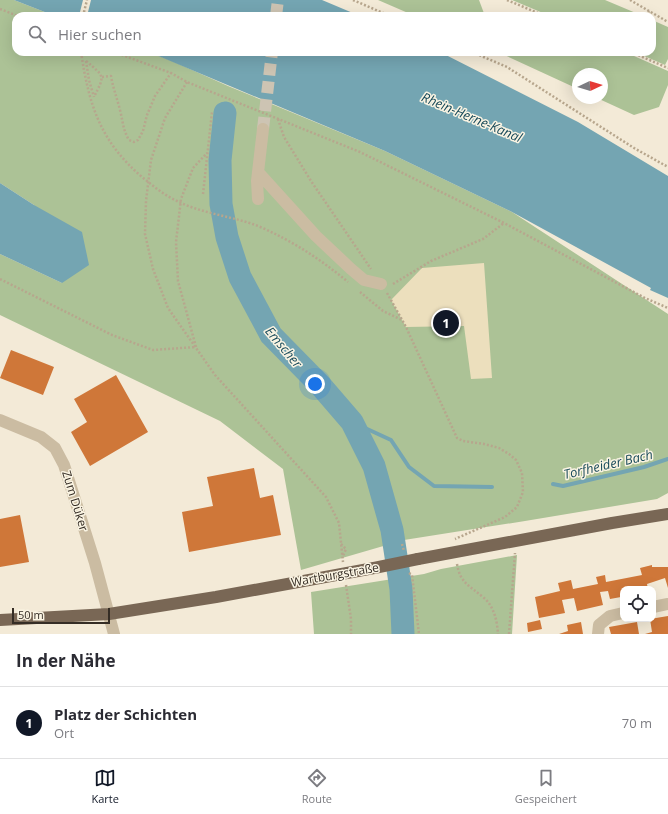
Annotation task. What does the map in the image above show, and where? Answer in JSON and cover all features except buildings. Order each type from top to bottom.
[{"type":"main road","name":"Wartburgstraße","points":[[0,620],[109,614],[216,597],[668,514]]},
{"type":"street","points":[[258,199],[258,172],[263,129]]},
{"type":"street","points":[[258,172],[316,236],[351,269],[364,280],[383,287]]},
{"type":"street","name":"Zum Düker","points":[[0,420],[41,436],[55,448],[64,465],[95,563],[114,634]]},
{"type":"street","points":[[656,606],[668,604]]},
{"type":"street","points":[[598,634],[598,625],[610,616],[620,614]]},
{"type":"path","points":[[84,12],[87,0]]},
{"type":"path","points":[[353,0],[381,12]]},
{"type":"path","points":[[507,0],[536,12]]},
{"type":"path","points":[[630,0],[652,12]]},
{"type":"path","points":[[0,9],[12,14]]},
{"type":"path","points":[[656,14],[668,22]]},
{"type":"path","points":[[82,56],[93,108],[102,129],[116,150],[135,171],[155,188],[177,201],[257,226],[280,236],[303,248],[324,262],[348,282]]},
{"type":"path","points":[[124,56],[360,152],[504,223],[646,298],[668,308]]},
{"type":"path","points":[[481,56],[507,67],[634,148],[668,167]]},
{"type":"path","points":[[640,56],[668,68]]},
{"type":"path","points":[[86,61],[102,74],[102,77],[103,79],[94,97],[87,80],[86,61]]},
{"type":"path","points":[[102,77],[111,76],[124,132],[129,140],[134,142],[138,140],[143,131],[147,115],[155,96],[171,74]]},
{"type":"path","points":[[187,82],[165,118],[151,160],[146,201],[145,234],[153,269],[168,308],[215,375],[326,497],[339,523],[340,543],[351,619],[351,634]]},
{"type":"path","points":[[203,194],[212,112]]},
{"type":"path","points":[[278,119],[284,137],[383,287],[403,321],[458,438],[463,441],[499,448],[516,460],[522,473],[523,492],[517,507],[505,518],[456,538],[455,552],[458,573],[469,587],[484,598],[492,608],[497,621],[498,634]]},
{"type":"path","points":[[196,347],[178,281],[176,242],[181,199],[192,168],[207,153]]},
{"type":"path","points":[[383,287],[431,261],[483,239],[504,223]]},
{"type":"path","points":[[0,279],[106,331],[153,350],[196,347]]},
{"type":"path","points":[[354,287],[383,311],[403,321]]},
{"type":"path","points":[[509,634],[516,541]]},
{"type":"path","points":[[402,544],[404,558]]},
{"type":"path","points":[[407,571],[412,574],[419,634]]},
{"type":"green space","points":[[0,0],[14,0],[45,12],[12,12],[12,56],[159,56],[385,151],[512,212],[668,314],[668,493],[657,499],[404,540],[301,570],[283,469],[220,421],[0,315],[0,254],[62,283],[34,205],[0,183]]},
{"type":"green space","points":[[378,0],[479,0],[484,12],[406,12]]},
{"type":"green space","points":[[512,0],[605,0],[634,12],[540,12]]},
{"type":"green space","points":[[656,22],[668,27],[668,59],[665,65],[644,56],[656,56]]},
{"type":"green space","points":[[507,56],[634,56],[668,71],[668,85],[659,107],[634,115],[608,103],[608,68],[572,68],[572,86]]},
{"type":"green space","points":[[517,555],[512,634],[314,634],[311,592],[424,574],[441,569]]},
{"type":"shaded area","points":[[484,263],[492,378],[471,379],[464,326],[406,327],[391,300],[422,268]]},
{"type":"water","points":[[14,0],[322,0],[350,12],[45,12]]},
{"type":"water","name":"Rhein-Herne-Kanal","points":[[159,56],[448,56],[578,122],[668,176],[668,298],[650,290],[651,288],[512,212],[385,151]]},
{"type":"water","points":[[0,183],[34,205],[82,232],[89,265],[62,283],[0,254]]},
{"type":"pier","points":[[83,0],[91,0],[88,12],[80,12]]},
{"type":"waterway","name":"Emscher","points":[[225,113],[220,160],[221,204],[227,237],[240,277],[271,335],[321,386],[352,422],[374,466],[392,530],[401,589],[403,634]]},
{"type":"waterway","name":"Torfheider Bach","points":[[352,422],[391,440],[409,467],[434,486],[492,487]]},
{"type":"waterway","name":"Torfheider Bach","points":[[553,484],[563,486],[644,467],[668,459]]},
{"type":"tunnel","points":[[276,12],[278,0]]},
{"type":"tunnel","points":[[263,129],[272,56]]},
{"type":"place","name":"Platz der Schichten","points":[[446,323]]}]
